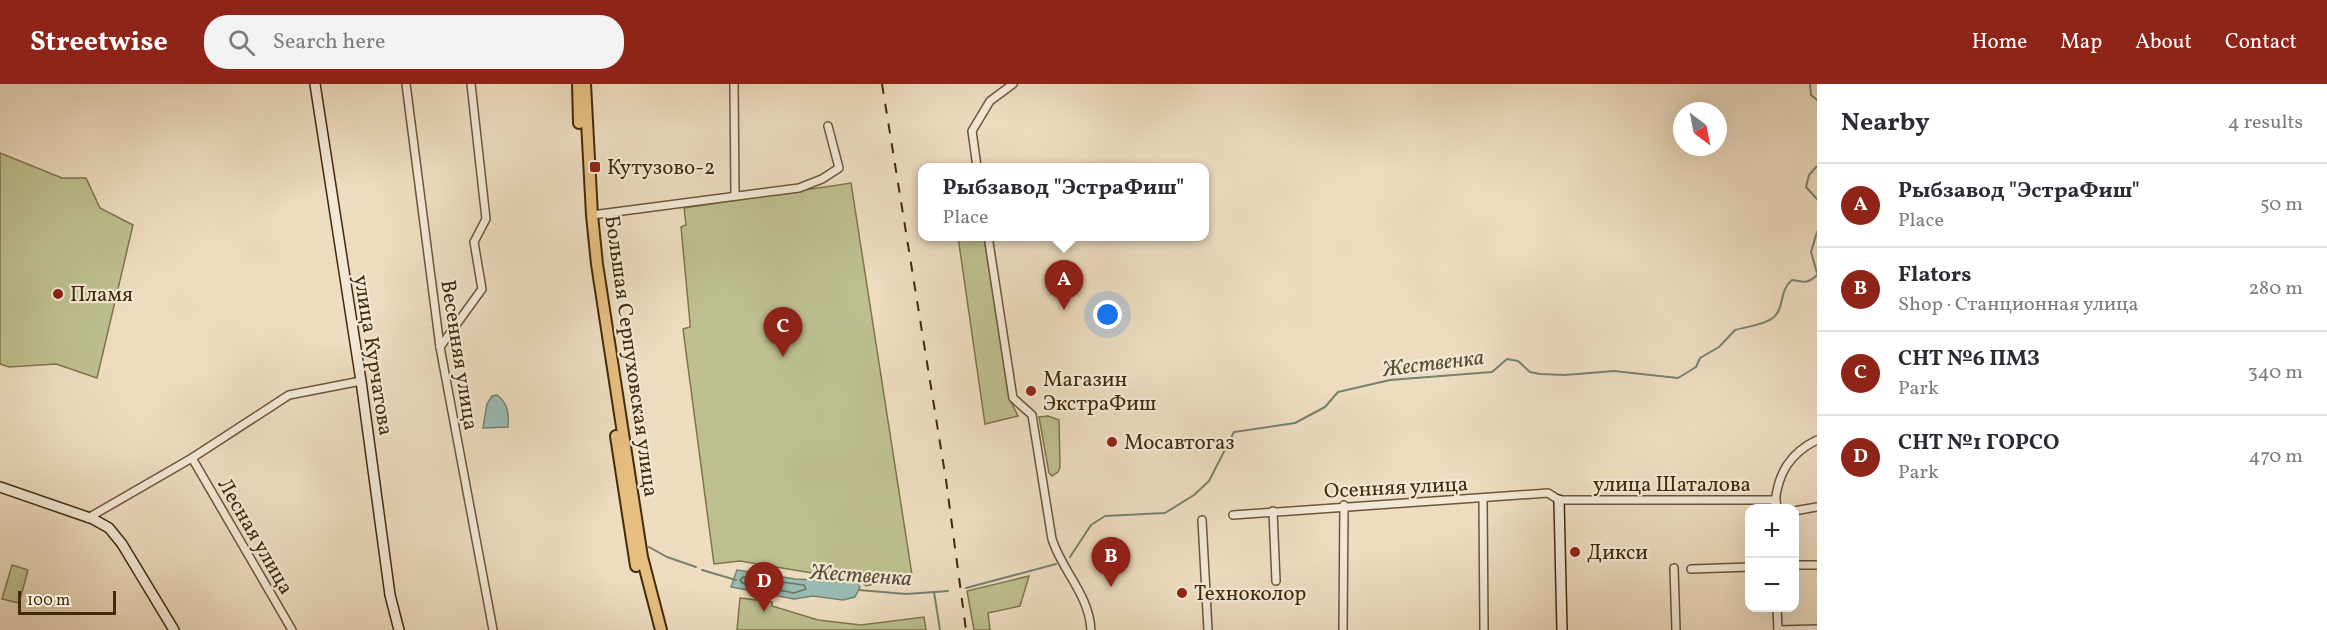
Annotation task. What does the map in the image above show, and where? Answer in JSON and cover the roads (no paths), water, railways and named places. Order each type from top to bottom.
[{"type":"main road","name":"Большая Серпуховская улица","points":[[578,84],[589,254],[637,572],[654,630]]},
{"type":"main road","name":"Большая Серпуховская улица","points":[[585,84],[592,215],[642,557],[661,630]]},
{"type":"street","name":"улица Курчатова","points":[[315,84],[361,381],[390,595],[399,630]]},
{"type":"street","name":"Весенняя улица","points":[[406,84],[440,347],[493,630]]},
{"type":"street","points":[[440,347],[482,289],[474,242],[486,219],[471,84]]},
{"type":"street","points":[[734,84],[735,195]]},
{"type":"street","points":[[976,163],[972,131],[990,101],[1013,84]]},
{"type":"street","points":[[592,215],[799,188],[822,179],[839,168],[828,126]]},
{"type":"street","points":[[989,241],[1013,398],[1032,415],[1052,539],[1056,553],[1084,598],[1090,630]]},
{"type":"street","points":[[88,518],[192,458],[289,395],[361,381]]},
{"type":"street","points":[[1776,504],[1781,471],[1800,448],[1817,440]]},
{"type":"street","name":"Лесная улица","points":[[192,458],[292,630]]},
{"type":"street","points":[[0,486],[109,528],[122,544],[174,630]]},
{"type":"street","name":"Осенняя улица","points":[[1233,515],[1548,493],[1559,500]]},
{"type":"street","points":[[1483,498],[1484,630]]},
{"type":"street","points":[[1559,500],[1562,630]]},
{"type":"street","name":"улица Шаталова","points":[[1559,500],[1776,500]]},
{"type":"street","points":[[1343,630],[1344,506]]},
{"type":"street","points":[[1799,510],[1817,507]]},
{"type":"street","points":[[1274,511],[1276,581]]},
{"type":"street","points":[[1202,520],[1208,630]]},
{"type":"street","points":[[1799,565],[1817,565]]},
{"type":"street","points":[[1691,569],[1745,567]]},
{"type":"street","points":[[1674,568],[1676,630]]},
{"type":"street","points":[[1777,612],[1778,630],[1817,629]]},
{"type":"water","points":[[497,395],[507,409],[508,427],[483,428],[487,404],[492,396]]},
{"type":"water","points":[[737,570],[795,579],[857,582],[860,587],[855,597],[843,600],[813,596],[794,599],[731,587]]},
{"type":"waterway","name":"Жественка","points":[[1810,84],[1811,95],[1817,100]]},
{"type":"waterway","name":"Жественка","points":[[1817,166],[1809,175],[1806,187],[1817,199]]},
{"type":"waterway","name":"Жественка","points":[[1817,232],[1811,252],[1817,273]]},
{"type":"waterway","name":"Жественка","points":[[1070,557],[1091,525],[1105,516],[1165,513],[1194,495],[1209,481],[1234,432],[1295,423],[1325,407],[1338,392],[1390,380],[1492,372],[1507,359],[1518,361],[1530,372],[1540,374],[1565,375],[1614,371],[1678,378],[1696,367],[1700,358],[1719,347],[1735,330],[1760,324],[1774,317],[1780,308],[1785,289],[1792,280],[1805,282],[1817,275]]},
{"type":"waterway","name":"Жественка","points":[[649,547],[667,557],[696,567]]},
{"type":"waterway","name":"Жественка","points":[[966,588],[1056,564]]},
{"type":"waterway","name":"Жественка","points":[[702,570],[736,580]]},
{"type":"waterway","name":"Жественка","points":[[859,590],[906,594],[948,591]]},
{"type":"waterway","points":[[934,592],[940,630]]},
{"type":"railway","points":[[882,84],[946,480],[966,630]]},
{"type":"place","name":"Кутузово-2","points":[[595,167]]},
{"type":"place","name":"Пламя","points":[[58,294]]},
{"type":"place","name":"Рыбзавод \"ЭстраФиш\"","points":[[1064,310]]},
{"type":"place","name":"СНТ №6 ПМЗ","points":[[783,357]]},
{"type":"place","name":"Магазин ЭкстраФиш","points":[[1031,391]]},
{"type":"place","name":"Мосавтогаз","points":[[1112,442]]},
{"type":"place","name":"Дикси","points":[[1575,552]]},
{"type":"place","name":"Flators","points":[[1111,587]]},
{"type":"place","name":"Техноколор","points":[[1182,593]]},
{"type":"place","name":"СНТ №1 ГОРСО","points":[[764,612]]}]
